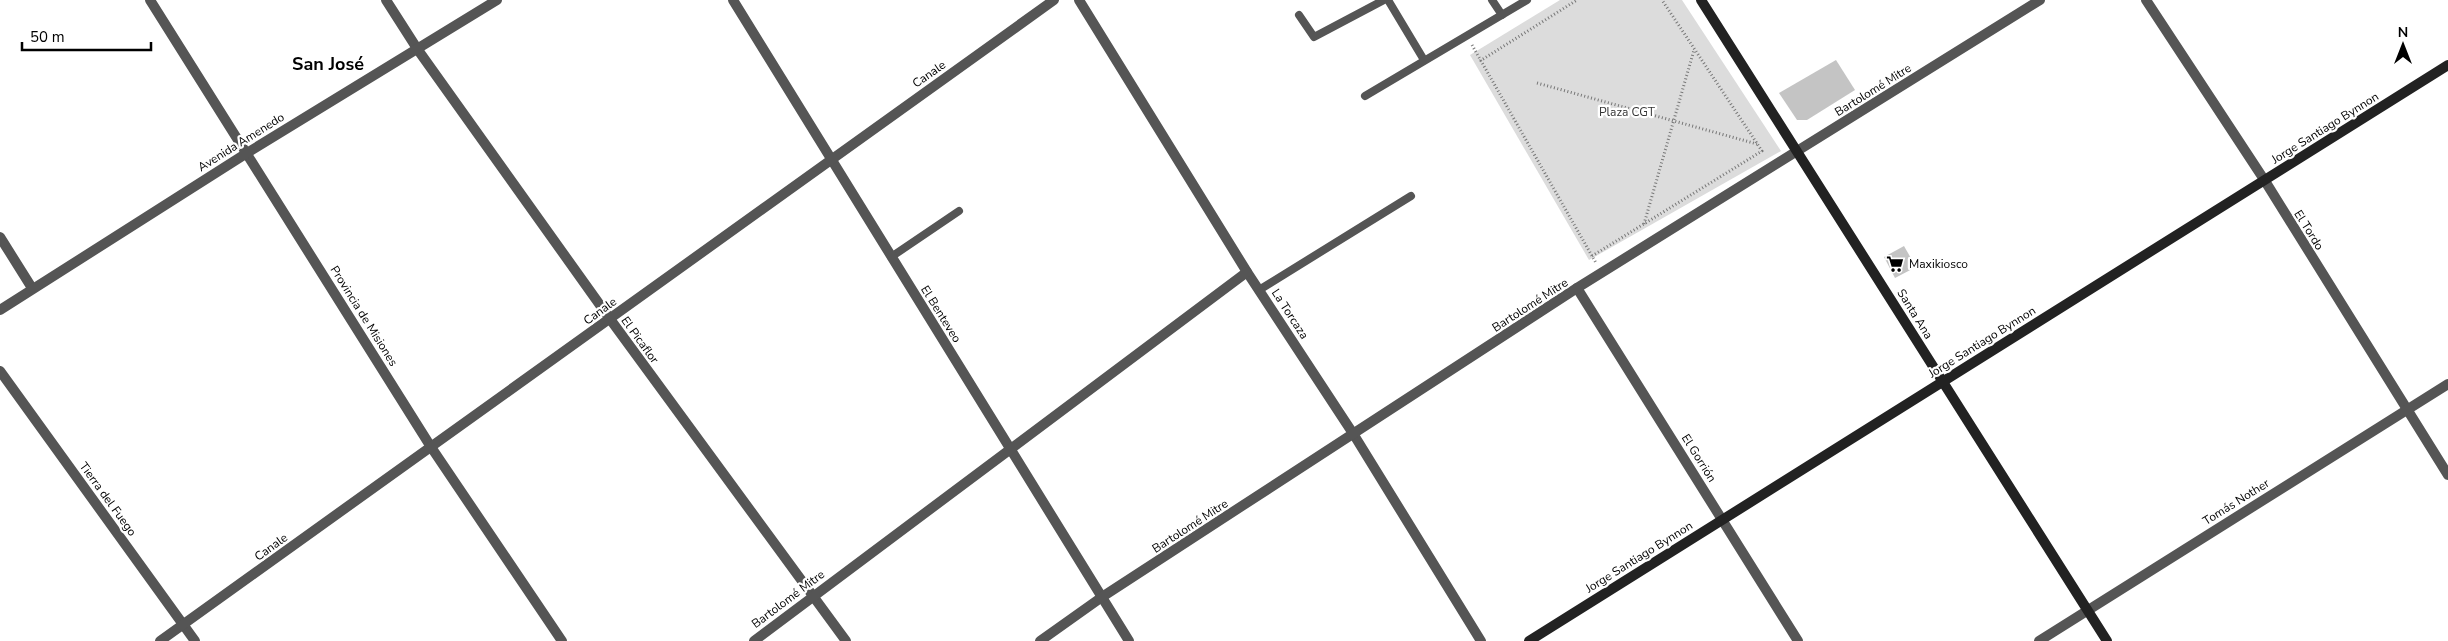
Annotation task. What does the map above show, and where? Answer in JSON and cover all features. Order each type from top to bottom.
[{"type":"street","name":"Provincia de Misiones","points":[[150,0],[431,447],[562,641]]},
{"type":"street","name":"El Picaflor","points":[[386,0],[418,50],[610,319],[811,597],[846,641]]},
{"type":"street","name":"Avenida Amenedo","points":[[0,310],[247,153],[497,0]]},
{"type":"street","name":"El Benteveo","points":[[733,0],[829,159],[1011,448],[1129,641]]},
{"type":"street","name":"Canale","points":[[160,641],[610,319],[829,159],[1054,0]]},
{"type":"street","name":"La Torcaza","points":[[1079,0],[1247,272],[1354,435],[1481,641]]},
{"type":"street","name":"Santa Ana","points":[[1701,0],[2107,641]]},
{"type":"street","name":"Bartolomé Mitre","points":[[1040,641],[1102,598],[1577,288],[2040,0]]},
{"type":"street","name":"El Tordo","points":[[2146,0],[2265,181],[2448,475]]},
{"type":"street","name":"Jorge Santiago Bynnon","points":[[1529,641],[2448,65]]},
{"type":"street","points":[[0,237],[32,288]]},
{"type":"street","name":"Bartolomé Mitre","points":[[754,641],[1247,272]]},
{"type":"street","name":"El Gorrión","points":[[1577,288],[1798,641]]},
{"type":"street","name":"Tierra del Fuego","points":[[0,371],[195,641]]},
{"type":"street","name":"Tomás Nother","points":[[2039,641],[2448,384]]},
{"type":"lane","points":[[1299,15],[1314,38],[1386,0],[1424,60]]},
{"type":"lane","points":[[1492,0],[1502,14]]},
{"type":"lane","points":[[1365,96],[1527,0]]},
{"type":"lane","points":[[1259,290],[1412,196]]},
{"type":"lane","points":[[891,258],[959,211]]},
{"type":"path","points":[[1480,61],[1577,0]]},
{"type":"path","points":[[1592,256],[1762,152],[1662,0]]},
{"type":"path","points":[[1466,36],[1602,274]]},
{"type":"path","points":[[1643,225],[1695,49]]},
{"type":"path","points":[[1537,83],[1757,144]]},
{"type":"green space","name":"Plaza CGT","points":[[1560,0],[1682,0],[1781,151],[1589,260],[1470,55]]},
{"type":"building","points":[[1836,60],[1855,90],[1807,120],[1797,120],[1779,93]]},
{"type":"building","points":[[1904,246],[1916,267],[1895,278],[1884,257]]},
{"type":"place","name":"Maxikiosco","points":[[1895,264]]},
{"type":"district","name":"San José","points":[[328,64]]}]
